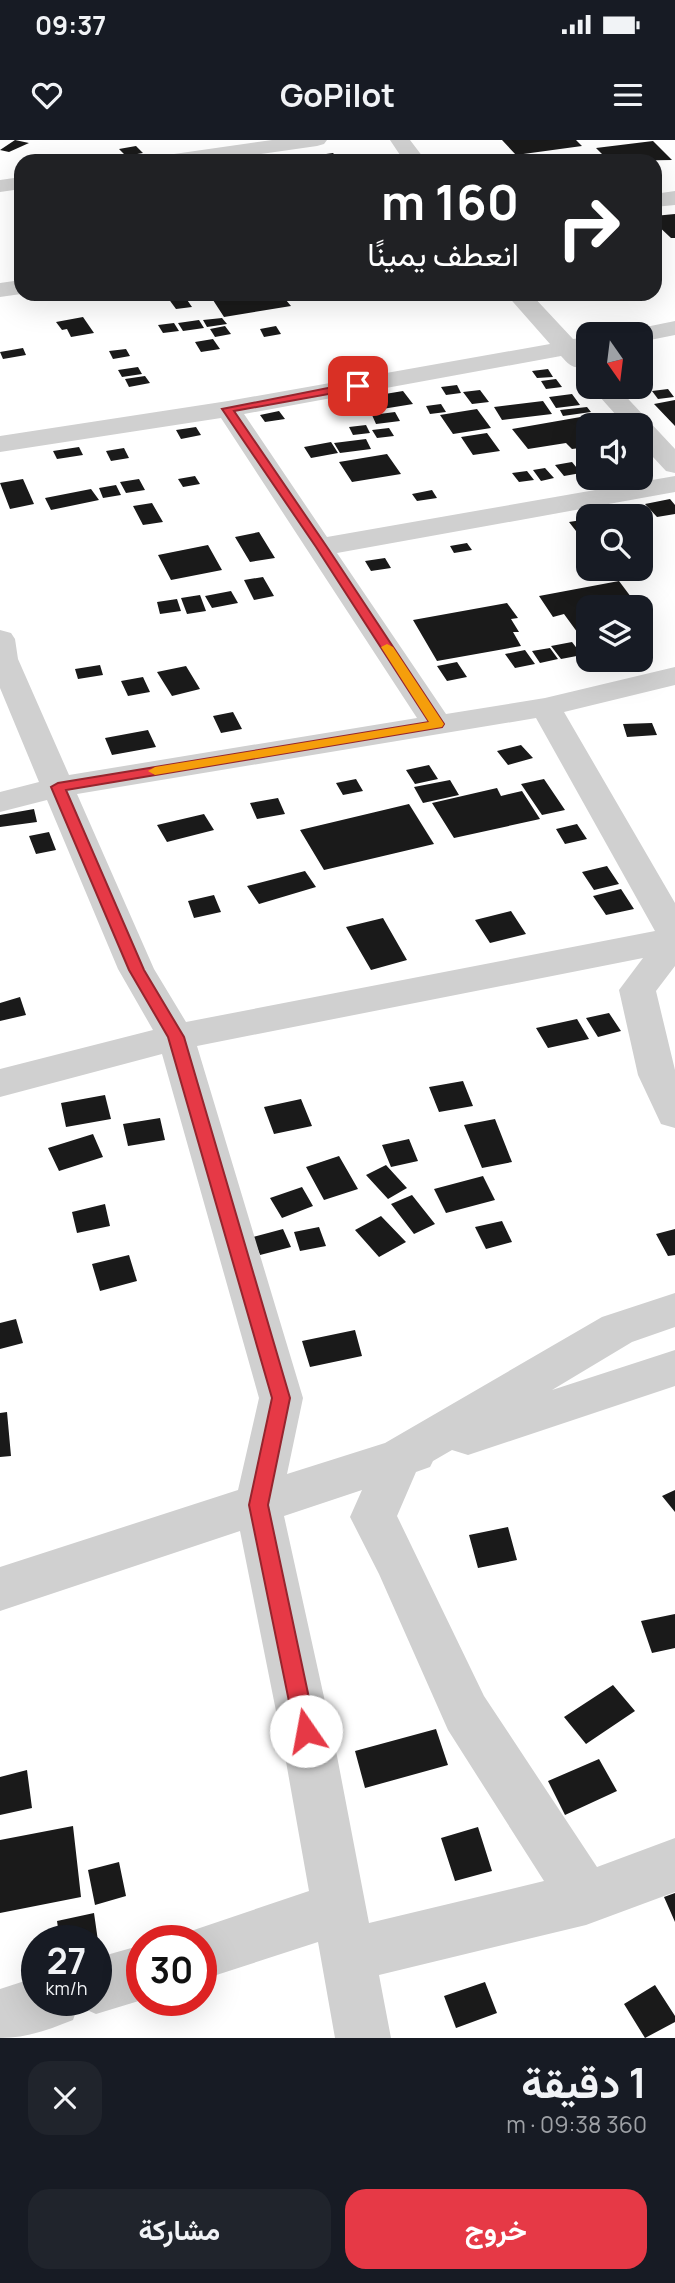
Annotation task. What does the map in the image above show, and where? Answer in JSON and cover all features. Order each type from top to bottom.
[{"type":"street","points":[[217,154],[317,140]]},
{"type":"street","points":[[525,301],[576,345]]},
{"type":"street","points":[[653,332],[675,328]]},
{"type":"street","points":[[0,444],[228,409],[576,346]]},
{"type":"street","points":[[614,399],[628,413]]},
{"type":"street","points":[[228,409],[437,724]]},
{"type":"street","points":[[653,440],[675,465]]},
{"type":"street","points":[[321,547],[675,484]]},
{"type":"street","points":[[0,639],[3,659],[136,970],[176,1037],[281,1398],[258,1505],[363,2038]]},
{"type":"street","points":[[0,802],[58,787],[545,707],[675,676]]},
{"type":"street","points":[[545,707],[675,938]]},
{"type":"street","points":[[0,1083],[176,1037],[675,938]]},
{"type":"street","points":[[675,938],[637,990],[657,1075],[675,1114]]},
{"type":"street","points":[[586,1899],[466,1713],[397,1562],[373,1517],[399,1458],[617,1329],[675,1310]]},
{"type":"street","points":[[0,1589],[675,1367]]},
{"type":"street","points":[[217,1951],[586,1899],[675,1865]]},
{"type":"street","points":[[0,2017],[21,2010]]},
{"type":"building","points":[[15,140],[29,143],[9,152],[0,150]]},
{"type":"building","points":[[502,140],[576,140],[582,146],[523,154],[515,154]]},
{"type":"building","points":[[653,141],[672,160],[662,160],[662,154],[602,154],[596,148]]},
{"type":"building","points":[[136,146],[143,153],[124,154],[119,149]]},
{"type":"building","points":[[675,214],[675,238],[671,238],[662,230],[662,215]]},
{"type":"building","points":[[170,301],[188,301],[192,307],[176,309]]},
{"type":"building","points":[[214,301],[287,301],[291,306],[224,317]]},
{"type":"building","points":[[83,317],[94,333],[71,337],[67,329],[62,330],[56,322]]},
{"type":"building","points":[[222,318],[227,324],[207,327],[203,320]]},
{"type":"building","points":[[199,320],[204,328],[183,331],[178,323]]},
{"type":"building","points":[[174,323],[179,331],[163,333],[158,325]]},
{"type":"building","points":[[225,326],[231,334],[215,337],[210,329]]},
{"type":"building","points":[[276,326],[281,334],[264,337],[260,329]]},
{"type":"building","points":[[213,339],[220,349],[201,352],[195,342]]},
{"type":"building","points":[[23,348],[26,355],[3,359],[0,352]]},
{"type":"building","points":[[126,349],[130,356],[113,359],[109,351]]},
{"type":"building","points":[[138,367],[142,374],[122,377],[118,370]]},
{"type":"building","points":[[548,369],[553,377],[537,378],[532,371]]},
{"type":"building","points":[[145,376],[150,383],[129,387],[125,379]]},
{"type":"building","points":[[556,379],[562,387],[546,389],[541,381]]},
{"type":"building","points":[[457,385],[461,393],[446,395],[441,387]]},
{"type":"building","points":[[668,389],[674,397],[658,399],[653,391]]},
{"type":"building","points":[[480,390],[489,402],[472,404],[463,392]]},
{"type":"building","points":[[403,391],[413,404],[370,411],[361,398]]},
{"type":"building","points":[[572,394],[580,405],[556,408],[549,397]]},
{"type":"building","points":[[360,400],[364,408],[348,410],[344,402]]},
{"type":"building","points":[[675,400],[675,426],[654,404]]},
{"type":"building","points":[[543,401],[552,414],[502,420],[494,407]]},
{"type":"building","points":[[441,404],[446,412],[430,414],[426,406]]},
{"type":"building","points":[[587,407],[591,412],[563,416],[560,410]]},
{"type":"building","points":[[477,409],[491,428],[453,434],[440,415]]},
{"type":"building","points":[[279,411],[285,419],[265,422],[260,415]]},
{"type":"building","points":[[395,412],[400,421],[376,424],[372,415]]},
{"type":"building","points":[[576,418],[576,448],[572,449],[566,443],[528,449],[512,429]]},
{"type":"building","points":[[366,425],[370,433],[353,435],[349,427]]},
{"type":"building","points":[[196,427],[201,435],[181,439],[176,430]]},
{"type":"building","points":[[389,428],[394,436],[377,438],[372,430]]},
{"type":"building","points":[[487,433],[500,451],[473,455],[461,437]]},
{"type":"building","points":[[366,439],[371,449],[340,453],[334,443]]},
{"type":"building","points":[[331,442],[338,453],[311,458],[304,447]]},
{"type":"building","points":[[79,447],[83,455],[57,459],[53,451]]},
{"type":"building","points":[[124,448],[129,458],[111,461],[106,451]]},
{"type":"building","points":[[387,454],[401,474],[352,482],[339,462]]},
{"type":"building","points":[[572,462],[576,467],[576,474],[564,476],[555,465]]},
{"type":"building","points":[[545,468],[554,478],[541,481],[533,470]]},
{"type":"building","points":[[527,471],[534,480],[519,482],[512,473]]},
{"type":"building","points":[[195,476],[200,484],[183,487],[178,479]]},
{"type":"building","points":[[23,479],[34,504],[10,509],[0,483]]},
{"type":"building","points":[[139,479],[145,490],[126,493],[120,482]]},
{"type":"building","points":[[116,485],[121,495],[103,498],[99,488]]},
{"type":"building","points":[[91,489],[99,500],[51,510],[45,498]]},
{"type":"building","points":[[432,490],[437,498],[417,501],[412,494]]},
{"type":"building","points":[[670,499],[675,505],[675,514],[657,517],[653,513],[653,504],[645,504]]},
{"type":"building","points":[[152,503],[163,522],[143,525],[133,506]]},
{"type":"building","points":[[576,521],[576,531],[569,522]]},
{"type":"building","points":[[259,532],[275,558],[250,562],[235,537]]},
{"type":"building","points":[[467,543],[472,550],[454,553],[450,546]]},
{"type":"building","points":[[208,545],[222,570],[171,580],[158,555]]},
{"type":"building","points":[[385,558],[391,568],[371,571],[365,561]]},
{"type":"building","points":[[263,577],[274,596],[254,600],[244,580]]},
{"type":"building","points":[[619,581],[630,595],[576,595],[576,630],[564,614],[553,617],[539,596]]},
{"type":"building","points":[[231,591],[238,603],[212,608],[205,596]]},
{"type":"building","points":[[200,595],[206,611],[187,614],[181,598]]},
{"type":"building","points":[[177,599],[181,611],[160,614],[157,602]]},
{"type":"building","points":[[507,603],[518,618],[511,619],[519,632],[513,632],[521,646],[437,661],[413,620]]},
{"type":"building","points":[[572,642],[576,647],[576,656],[561,659],[551,646]]},
{"type":"building","points":[[550,648],[558,659],[540,663],[532,651]]},
{"type":"building","points":[[525,650],[535,664],[515,668],[505,654]]},
{"type":"building","points":[[457,662],[467,677],[447,681],[437,666]]},
{"type":"building","points":[[100,665],[103,675],[78,679],[75,669]]},
{"type":"building","points":[[186,666],[200,689],[172,696],[157,672]]},
{"type":"building","points":[[143,677],[150,692],[128,696],[121,681]]},
{"type":"building","points":[[233,712],[242,729],[221,733],[213,716]]},
{"type":"building","points":[[652,723],[657,735],[627,737],[623,724]]},
{"type":"building","points":[[148,730],[156,747],[112,755],[105,738]]},
{"type":"building","points":[[521,745],[533,758],[508,765],[497,751]]},
{"type":"building","points":[[429,765],[438,779],[415,784],[406,770]]},
{"type":"building","points":[[356,779],[363,791],[343,795],[336,783]]},
{"type":"building","points":[[544,779],[565,810],[542,815],[521,784]]},
{"type":"building","points":[[450,780],[459,795],[423,803],[414,787]]},
{"type":"building","points":[[497,788],[501,796],[522,791],[540,819],[454,838],[432,803]]},
{"type":"building","points":[[278,798],[285,814],[257,819],[250,803]]},
{"type":"building","points":[[409,804],[434,844],[324,870],[300,830]]},
{"type":"building","points":[[34,809],[37,822],[0,827],[0,815]]},
{"type":"building","points":[[204,814],[214,830],[167,842],[157,825]]},
{"type":"building","points":[[577,824],[587,839],[565,844],[556,829]]},
{"type":"building","points":[[49,832],[56,850],[36,854],[29,836]]},
{"type":"building","points":[[607,866],[619,884],[594,890],[582,872]]},
{"type":"building","points":[[305,871],[316,887],[259,904],[247,886]]},
{"type":"building","points":[[621,889],[634,909],[606,915],[593,896]]},
{"type":"building","points":[[214,895],[221,912],[194,918],[188,901]]},
{"type":"building","points":[[511,911],[526,934],[490,943],[475,920]]},
{"type":"building","points":[[383,918],[407,960],[371,970],[346,927]]},
{"type":"building","points":[[20,997],[26,1015],[0,1021],[0,1003]]},
{"type":"building","points":[[609,1013],[621,1031],[598,1037],[586,1018]]},
{"type":"building","points":[[577,1019],[589,1039],[548,1048],[536,1028]]},
{"type":"building","points":[[463,1081],[473,1106],[439,1112],[429,1087]]},
{"type":"building","points":[[105,1095],[111,1119],[66,1127],[61,1103]]},
{"type":"building","points":[[301,1099],[312,1126],[274,1134],[264,1107]]},
{"type":"building","points":[[160,1118],[165,1140],[128,1146],[123,1124]]},
{"type":"building","points":[[495,1119],[512,1162],[482,1168],[464,1125]]},
{"type":"building","points":[[93,1134],[103,1157],[59,1171],[48,1148]]},
{"type":"building","points":[[409,1139],[418,1161],[391,1167],[382,1145]]},
{"type":"building","points":[[339,1156],[358,1189],[324,1200],[306,1167]]},
{"type":"building","points":[[386,1165],[407,1188],[388,1199],[366,1175]]},
{"type":"building","points":[[483,1176],[495,1200],[446,1213],[434,1189]]},
{"type":"building","points":[[302,1187],[313,1206],[282,1218],[270,1198]]},
{"type":"building","points":[[412,1195],[435,1224],[414,1234],[391,1204]]},
{"type":"building","points":[[105,1204],[110,1226],[77,1233],[72,1212]]},
{"type":"building","points":[[381,1216],[406,1242],[379,1257],[355,1230]]},
{"type":"building","points":[[502,1221],[512,1242],[486,1249],[475,1227]]},
{"type":"building","points":[[319,1227],[326,1246],[300,1251],[294,1232]]},
{"type":"building","points":[[283,1229],[291,1247],[260,1255],[253,1237]]},
{"type":"building","points":[[675,1229],[675,1255],[668,1256],[656,1234]]},
{"type":"building","points":[[129,1255],[137,1281],[100,1291],[92,1264]]},
{"type":"building","points":[[16,1319],[23,1343],[0,1349],[0,1323]]},
{"type":"building","points":[[355,1330],[362,1356],[310,1367],[302,1341]]},
{"type":"building","points":[[7,1412],[11,1456],[0,1457],[0,1413]]},
{"type":"building","points":[[675,1490],[675,1512],[662,1496]]},
{"type":"building","points":[[508,1527],[517,1560],[478,1568],[469,1535]]},
{"type":"building","points":[[675,1614],[675,1648],[652,1653],[641,1621]]},
{"type":"building","points":[[613,1685],[635,1711],[586,1744],[564,1717]]},
{"type":"building","points":[[436,1729],[448,1765],[365,1788],[355,1751]]},
{"type":"building","points":[[599,1759],[617,1791],[565,1815],[548,1781]]},
{"type":"building","points":[[27,1770],[32,1808],[0,1815],[0,1777]]},
{"type":"building","points":[[73,1826],[81,1897],[0,1913],[0,1840]]},
{"type":"building","points":[[478,1827],[492,1871],[455,1881],[441,1838]]},
{"type":"building","points":[[119,1862],[126,1896],[95,1905],[88,1870]]},
{"type":"building","points":[[675,1893],[675,1922],[664,1897]]},
{"type":"building","points":[[94,1913],[96,1925],[58,1925],[57,1921]]},
{"type":"building","points":[[485,1982],[497,2013],[456,2028],[444,1996]]},
{"type":"building","points":[[655,1985],[675,2016],[675,2022],[645,2038],[624,2004]]},
{"type":"slow traffic","points":[[155,771],[437,724],[387,647]]},
{"type":"route","points":[[306,1731],[258,1505],[281,1398],[176,1037],[136,970],[58,787],[437,724],[228,409],[358,386]]}]
